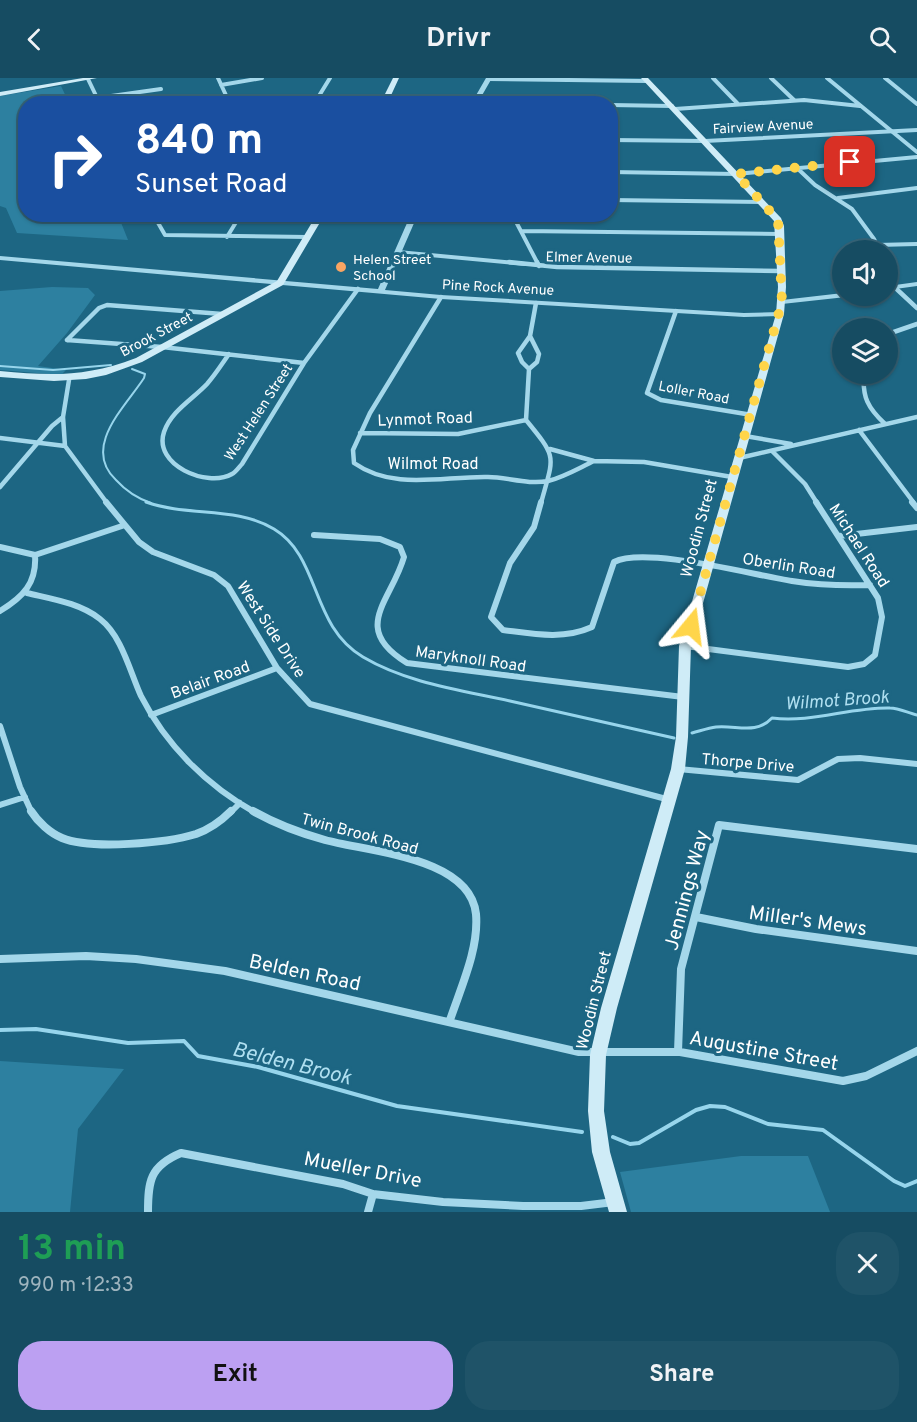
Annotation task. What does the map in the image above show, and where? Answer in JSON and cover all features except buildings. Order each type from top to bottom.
[{"type":"main road","points":[[387,96],[396,78]]},
{"type":"main road","points":[[0,94],[88,79]]},
{"type":"main road","name":"Woodin Street","points":[[616,1207],[601,1152],[596,1111],[598,1055],[609,1008],[678,769],[682,737],[685,646],[782,302],[778,220],[646,80]]},
{"type":"main road","points":[[280,283],[316,222]]},
{"type":"main road","name":"Brook Street","points":[[0,374],[69,380],[115,370],[280,283]]},
{"type":"street","points":[[218,78],[226,96]]},
{"type":"street","points":[[221,85],[262,78]]},
{"type":"street","points":[[319,96],[330,78]]},
{"type":"street","points":[[713,78],[738,104]]},
{"type":"street","points":[[771,78],[794,100]]},
{"type":"street","points":[[827,78],[917,152]]},
{"type":"street","points":[[885,78],[917,104]]},
{"type":"street","points":[[88,79],[96,96]]},
{"type":"street","points":[[479,96],[489,79],[646,80]]},
{"type":"street","points":[[111,96],[161,89]]},
{"type":"street","points":[[833,102],[851,99]]},
{"type":"street","points":[[618,105],[673,108],[794,100],[860,106]]},
{"type":"street","name":"Fairview Avenue","points":[[618,140],[705,141],[917,130]]},
{"type":"street","points":[[618,172],[736,174],[917,157]]},
{"type":"street","points":[[797,168],[816,185],[838,198],[861,219],[872,240]]},
{"type":"street","points":[[838,198],[917,188]]},
{"type":"street","points":[[618,200],[762,202]]},
{"type":"street","points":[[157,222],[165,236],[307,237]]},
{"type":"street","points":[[227,237],[237,222]]},
{"type":"street","points":[[380,292],[411,222]]},
{"type":"street","points":[[516,222],[539,266]]},
{"type":"street","points":[[521,231],[780,234]]},
{"type":"street","points":[[898,246],[917,244]]},
{"type":"street","name":"Elmer Avenue","points":[[398,252],[539,266],[781,271]]},
{"type":"street","name":"Pine Rock Avenue","points":[[0,258],[441,297],[744,315],[780,314]]},
{"type":"street","points":[[898,287],[917,284]]},
{"type":"street","name":"West Helen Street","points":[[229,354],[207,384],[182,406],[163,434],[163,449],[172,463],[203,476],[232,474],[242,464],[304,363],[358,290]]},
{"type":"street","points":[[898,293],[917,308]]},
{"type":"street","points":[[782,302],[832,295]]},
{"type":"street","name":"Wilmot Road","points":[[441,297],[369,413],[353,450],[354,464],[362,471],[377,477],[422,480],[486,476],[546,481],[594,461]]},
{"type":"street","points":[[536,303],[530,336],[522,343],[518,353],[522,362],[529,369],[526,420],[550,449]]},
{"type":"street","points":[[222,314],[106,305],[99,308],[67,340],[162,347],[304,363]]},
{"type":"street","name":"Loller Road","points":[[676,311],[647,393],[661,400],[752,415]]},
{"type":"street","points":[[898,331],[917,324]]},
{"type":"street","points":[[529,369],[537,364],[540,355],[538,347],[530,336]]},
{"type":"street","points":[[0,438],[65,446],[63,417],[69,380]]},
{"type":"street","points":[[863,384],[862,394],[871,410],[885,424]]},
{"type":"street","points":[[0,487],[52,426],[63,417]]},
{"type":"street","points":[[739,458],[917,417]]},
{"type":"street","name":"Lynmot Road","points":[[360,433],[458,434],[526,420]]},
{"type":"street","points":[[860,430],[917,508]]},
{"type":"street","points":[[745,436],[797,445]]},
{"type":"street","name":"West Side Drive","points":[[65,446],[94,488],[140,542],[153,552],[214,574],[228,586],[278,668],[310,704],[670,800]]},
{"type":"street","name":"Wilmot Road","points":[[550,449],[594,461],[644,462],[732,477]]},
{"type":"street","name":"Oberlin Road","points":[[550,449],[552,464],[534,527],[510,563],[491,617],[504,630],[565,636],[581,633],[592,627],[614,562],[634,556],[824,586],[870,585]]},
{"type":"street","name":"Michael Road","points":[[685,646],[848,667],[864,664],[875,655],[882,606],[805,484],[772,451]]},
{"type":"street","points":[[0,547],[35,555],[125,525]]},
{"type":"street","points":[[839,536],[917,527]]},
{"type":"street","name":"Maryknoll Road","points":[[314,535],[380,539],[400,547],[404,557],[402,564],[375,628],[380,643],[390,655],[407,663],[683,697]]},
{"type":"street","points":[[0,611],[27,593],[35,575],[35,555]]},
{"type":"street","name":"Twin Brook Road","points":[[27,593],[93,614],[109,628],[151,715],[174,746],[203,774],[240,803],[298,832],[448,873],[466,887],[475,903],[477,929],[450,1020]]},
{"type":"street","name":"Belair Road","points":[[151,715],[278,668]]},
{"type":"street","points":[[0,726],[32,814],[47,829],[67,840],[93,843],[152,842],[192,836],[208,829],[240,803]]},
{"type":"street","name":"Thorpe Drive","points":[[678,769],[798,780],[809,778],[817,769],[841,758],[917,764]]},
{"type":"street","points":[[0,805],[25,797]]},
{"type":"street","name":"Jennings Way","points":[[678,1052],[681,969],[719,825],[917,849]]},
{"type":"street","name":"Miller's Mews","points":[[696,917],[734,926],[917,951]]},
{"type":"street","name":"Belden Road","points":[[0,959],[86,956],[174,963],[225,971],[598,1055]]},
{"type":"street","name":"Augustine Street","points":[[598,1055],[633,1051],[678,1052],[843,1081],[866,1076],[917,1051]]},
{"type":"street","name":"Mueller Drive","points":[[147,1212],[152,1172],[164,1160],[181,1153],[343,1184],[373,1194],[443,1202],[616,1207]]},
{"type":"street","points":[[368,1212],[373,1194]]},
{"type":"shaded area","points":[[61,86],[66,96],[18,96],[18,222],[121,222],[128,240],[17,233],[6,208],[0,206],[0,96]]},
{"type":"shaded area","points":[[52,287],[88,288],[95,295],[67,333],[38,366],[66,370],[61,375],[0,370],[0,291]]},
{"type":"shaded area","points":[[0,1061],[124,1069],[78,1129],[70,1212],[0,1212]]},
{"type":"shaded area","points":[[741,1156],[808,1156],[830,1212],[631,1212],[620,1172]]},
{"type":"waterway","name":"Wilmot Brook","points":[[0,366],[53,370],[111,365]]},
{"type":"waterway","points":[[132,369],[145,374],[144,378],[110,427],[103,454],[106,467],[116,480],[128,491],[151,503]]},
{"type":"waterway","points":[[146,502],[162,507],[244,517],[274,529],[289,541],[300,556],[333,628],[346,644],[380,666],[434,685],[674,738]]},
{"type":"waterway","name":"Wilmot Brook","points":[[692,733],[716,727],[753,728],[772,718],[816,717],[875,708],[893,708],[917,715]]},
{"type":"waterway","name":"Belden Brook","points":[[0,1030],[36,1029],[128,1043],[184,1041],[198,1056],[258,1067],[397,1106],[582,1132]]},
{"type":"waterway","name":"Belden Brook","points":[[613,1137],[630,1144],[639,1143],[696,1110],[710,1106],[725,1107],[768,1124],[823,1130],[894,1181],[905,1186],[917,1181]]},
{"type":"place","name":"Helen Street School","points":[[341,267]]},
{"type":"route","points":[[691,626],[719,522],[769,356],[782,302],[778,220],[736,174],[850,162]]}]
